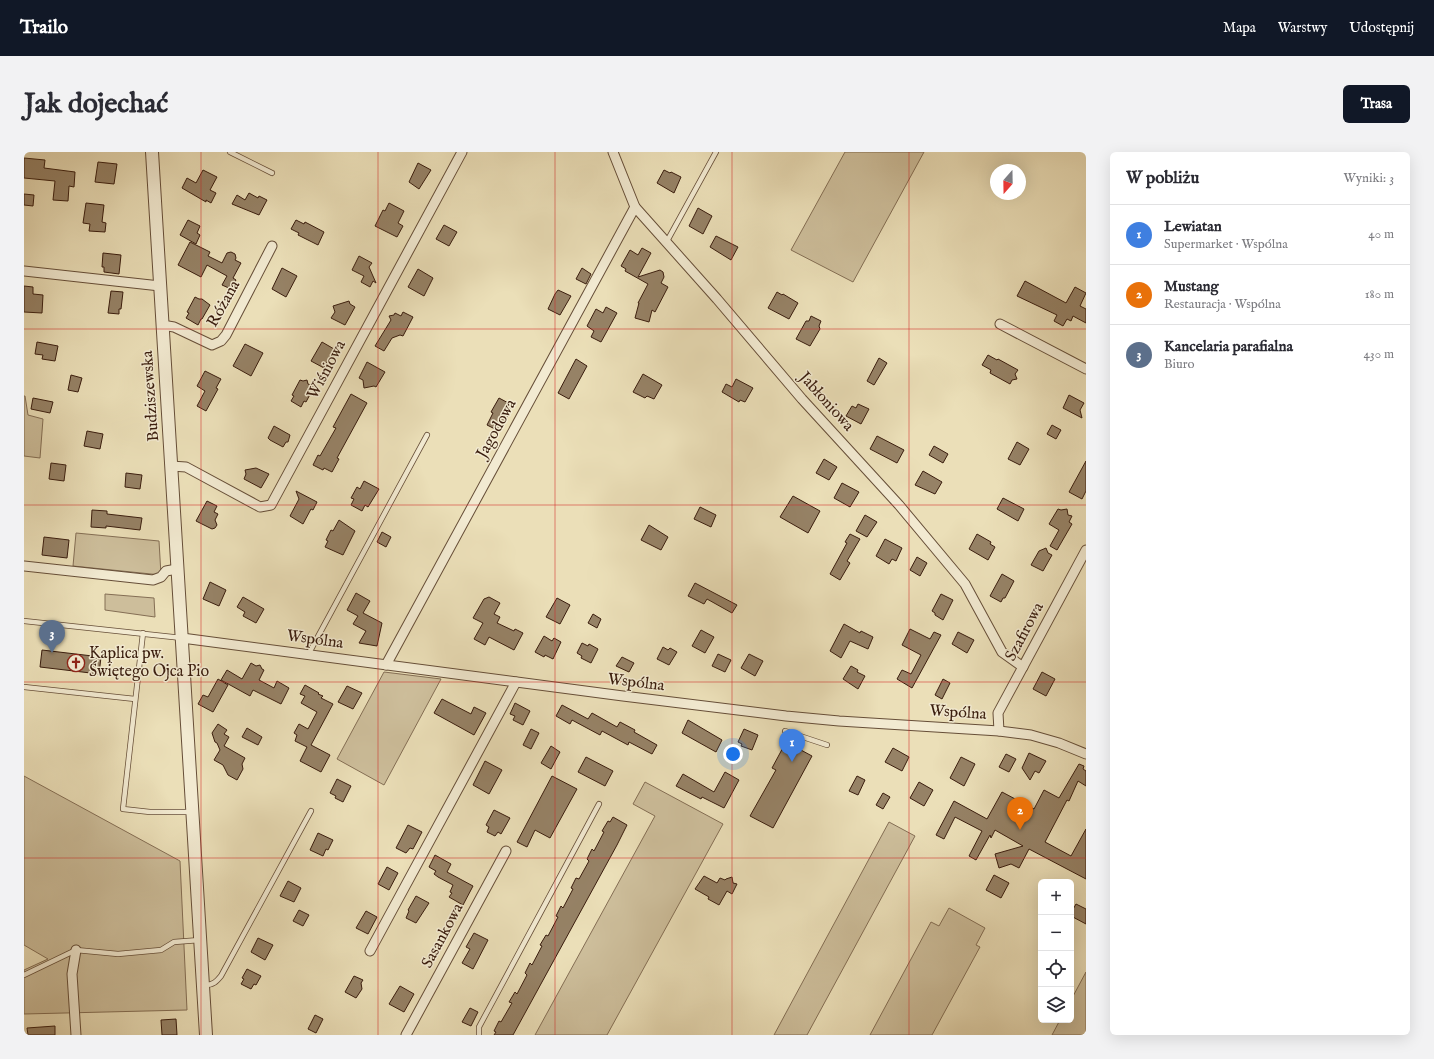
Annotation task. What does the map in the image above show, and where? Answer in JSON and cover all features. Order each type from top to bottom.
[{"type":"street","name":"Budziszewska","points":[[152,152],[206,1035]]},
{"type":"street","name":"Wiśniowa","points":[[171,466],[186,467],[260,507],[271,505],[462,152]]},
{"type":"street","name":"Jabłoniowa","points":[[613,152],[635,208],[717,299],[802,399],[899,505],[965,584],[1002,652],[1023,667]]},
{"type":"street","name":"Jagodowa","points":[[386,665],[635,208]]},
{"type":"street","name":"Różana","points":[[162,325],[174,327],[212,345],[221,341],[226,335],[272,246]]},
{"type":"street","points":[[24,271],[160,286]]},
{"type":"street","points":[[1000,324],[1086,369]]},
{"type":"street","name":"Szafirowa","points":[[999,731],[998,713],[1086,552]]},
{"type":"street","points":[[24,566],[153,580],[161,576],[166,571],[177,569]]},
{"type":"street","name":"Wspólna","points":[[182,638],[623,696],[809,718],[999,731],[1031,735],[1059,743],[1086,754]]},
{"type":"street","points":[[370,951],[516,682]]},
{"type":"street","name":"Sasankowa","points":[[406,1035],[506,851]]},
{"type":"street","points":[[76,950],[72,974],[76,1035]]},
{"type":"lane","points":[[230,152],[272,173]]},
{"type":"lane","points":[[666,243],[716,152]]},
{"type":"lane","points":[[308,655],[427,435]]},
{"type":"lane","points":[[24,621],[182,638]]},
{"type":"lane","points":[[143,633],[123,809],[150,812],[192,812]]},
{"type":"lane","points":[[24,688],[135,699]]},
{"type":"lane","points":[[785,731],[827,745]]},
{"type":"lane","points":[[479,1035],[479,1027],[599,804]]},
{"type":"lane","points":[[203,985],[211,985],[217,982],[221,976],[311,810]]},
{"type":"lane","points":[[24,975],[76,950],[118,954],[161,950],[174,942],[200,940]]},
{"type":"shaded area","points":[[845,152],[924,152],[853,282],[791,250]]},
{"type":"shaded area","points":[[24,396],[28,415],[43,419],[40,458],[24,456]]},
{"type":"shaded area","points":[[76,533],[159,541],[161,575],[73,566]]},
{"type":"shaded area","points":[[105,594],[154,598],[155,617],[105,610]]},
{"type":"shaded area","points":[[384,672],[441,679],[384,785],[337,759]]},
{"type":"shaded area","points":[[24,776],[180,861],[187,1010],[24,1014],[24,970],[48,959],[24,945]]},
{"type":"shaded area","points":[[645,782],[723,824],[607,1035],[535,1035],[655,816],[633,804]]},
{"type":"shaded area","points":[[889,822],[915,836],[807,1035],[774,1035]]},
{"type":"shaded area","points":[[949,908],[985,928],[976,945],[980,947],[932,1035],[870,1035],[931,922],[939,926]]},
{"type":"shaded area","points":[[1086,972],[1086,1035],[1052,1035],[1058,1023],[1074,1023],[1074,994]]},
{"type":"building","points":[[24,158],[45,160],[44,168],[75,172],[74,187],[69,186],[68,201],[53,200],[55,181],[24,178]]},
{"type":"building","points":[[98,162],[117,164],[114,184],[95,182]]},
{"type":"building","points":[[418,163],[431,170],[419,189],[409,182]]},
{"type":"building","points":[[203,170],[217,177],[210,190],[216,193],[211,203],[206,200],[206,202],[182,188],[187,178],[196,183]]},
{"type":"building","points":[[664,170],[681,177],[674,193],[657,183]]},
{"type":"building","points":[[249,193],[258,198],[259,196],[267,200],[259,215],[232,204],[237,195],[245,200]]},
{"type":"building","points":[[24,194],[34,195],[33,206],[24,205]]},
{"type":"building","points":[[86,203],[104,205],[102,222],[106,223],[105,232],[89,231],[90,224],[83,223]]},
{"type":"building","points":[[389,203],[404,211],[398,223],[403,226],[397,237],[375,226],[383,210],[385,211]]},
{"type":"building","points":[[698,208],[712,216],[703,234],[689,226]]},
{"type":"building","points":[[188,220],[200,226],[197,233],[200,235],[196,244],[180,235]]},
{"type":"building","points":[[296,220],[304,224],[305,222],[324,232],[318,245],[298,235],[299,233],[291,229]]},
{"type":"building","points":[[444,225],[457,232],[449,246],[436,239]]},
{"type":"building","points":[[716,236],[738,247],[731,260],[710,247]]},
{"type":"building","points":[[190,242],[210,252],[208,256],[222,263],[227,253],[231,252],[235,254],[235,260],[241,263],[233,278],[236,280],[231,289],[222,285],[227,276],[207,265],[201,277],[178,265]]},
{"type":"building","points":[[642,248],[651,253],[638,277],[660,270],[663,272],[664,277],[661,283],[668,287],[655,312],[652,310],[649,322],[635,318],[638,303],[648,284],[625,271],[626,269],[621,266],[630,250],[638,255]]},
{"type":"building","points":[[103,253],[121,255],[119,274],[104,272],[104,267],[102,267]]},
{"type":"building","points":[[359,256],[372,263],[369,267],[376,283],[373,281],[370,287],[361,282],[364,276],[352,270]]},
{"type":"building","points":[[282,268],[297,276],[286,297],[272,289]]},
{"type":"building","points":[[582,268],[591,274],[586,284],[576,279]]},
{"type":"building","points":[[418,269],[433,278],[424,296],[408,287]]},
{"type":"building","points":[[1025,281],[1066,303],[1075,287],[1086,293],[1080,306],[1086,309],[1086,323],[1073,316],[1071,321],[1067,319],[1063,326],[1054,321],[1057,315],[1017,296]]},
{"type":"building","points":[[24,286],[33,287],[33,294],[43,295],[42,313],[24,312]]},
{"type":"building","points":[[558,290],[571,296],[560,315],[548,309]]},
{"type":"building","points":[[111,291],[123,292],[119,314],[108,313]]},
{"type":"building","points":[[777,292],[798,303],[789,319],[768,308]]},
{"type":"building","points":[[195,297],[202,299],[210,305],[198,325],[186,318],[189,313],[187,312]]},
{"type":"building","points":[[349,301],[350,304],[355,307],[345,325],[331,318],[335,312],[333,306]]},
{"type":"building","points":[[606,307],[617,313],[601,342],[591,337],[594,331],[587,326],[596,309],[603,313]]},
{"type":"building","points":[[403,312],[413,317],[403,336],[400,335],[392,338],[384,351],[375,346],[391,320],[389,316],[394,315],[395,313],[401,316]]},
{"type":"building","points":[[811,316],[821,321],[819,326],[820,329],[810,346],[796,339],[806,321],[809,321]]},
{"type":"building","points":[[37,342],[58,346],[55,361],[42,359],[43,355],[35,354]]},
{"type":"building","points":[[322,342],[334,349],[324,368],[311,361]]},
{"type":"building","points":[[245,344],[263,353],[251,376],[233,366]]},
{"type":"building","points":[[988,355],[1018,370],[1015,374],[1017,379],[1012,380],[1010,384],[990,373],[991,370],[982,365]]},
{"type":"building","points":[[879,358],[887,363],[874,385],[867,381]]},
{"type":"building","points":[[576,359],[587,366],[569,399],[558,393]]},
{"type":"building","points":[[367,362],[385,372],[376,387],[364,388],[363,380],[359,378]]},
{"type":"building","points":[[205,371],[221,379],[216,388],[218,389],[206,411],[197,406],[205,391],[197,386]]},
{"type":"building","points":[[643,374],[662,385],[654,399],[647,396],[645,398],[633,392]]},
{"type":"building","points":[[71,375],[82,378],[78,392],[68,390]]},
{"type":"building","points":[[736,379],[753,388],[745,402],[740,400],[739,402],[722,392],[726,384],[732,387]]},
{"type":"building","points":[[300,380],[307,380],[308,384],[314,387],[306,402],[304,401],[301,407],[291,401],[294,396],[292,395]]},
{"type":"building","points":[[351,394],[367,403],[337,458],[339,459],[332,472],[324,468],[323,470],[313,465],[336,428],[333,427]]},
{"type":"building","points":[[1069,395],[1084,403],[1080,410],[1082,418],[1063,408]]},
{"type":"building","points":[[33,398],[53,402],[50,413],[31,409]]},
{"type":"building","points":[[499,398],[512,405],[499,431],[487,425],[493,413],[491,412]]},
{"type":"building","points":[[858,404],[869,409],[861,424],[846,416],[852,406],[856,408]]},
{"type":"building","points":[[1052,425],[1061,430],[1056,439],[1047,434]]},
{"type":"building","points":[[274,426],[290,435],[288,442],[286,442],[283,447],[268,438]]},
{"type":"building","points":[[87,431],[103,434],[100,449],[84,446]]},
{"type":"building","points":[[877,436],[904,450],[897,463],[870,449]]},
{"type":"building","points":[[1017,442],[1029,449],[1020,465],[1008,459]]},
{"type":"building","points":[[934,446],[948,454],[943,463],[929,455]]},
{"type":"building","points":[[824,459],[837,467],[829,480],[816,473]]},
{"type":"building","points":[[1086,461],[1086,491],[1082,499],[1069,492]]},
{"type":"building","points":[[51,463],[66,465],[64,481],[49,479]]},
{"type":"building","points":[[256,468],[269,474],[261,488],[244,479],[246,474],[245,470]]},
{"type":"building","points":[[923,471],[942,482],[935,494],[915,485]]},
{"type":"building","points":[[126,473],[142,475],[140,489],[125,487]]},
{"type":"building","points":[[364,481],[379,489],[368,507],[365,505],[362,511],[351,505],[354,499],[351,498],[357,487],[360,489]]},
{"type":"building","points":[[842,483],[859,492],[850,507],[834,498]]},
{"type":"building","points":[[296,491],[317,502],[313,510],[311,509],[303,524],[290,516],[299,499]]},
{"type":"building","points":[[793,496],[820,511],[808,533],[780,517]]},
{"type":"building","points":[[1003,498],[1024,509],[1018,521],[997,509]]},
{"type":"building","points":[[207,501],[217,506],[214,512],[218,514],[215,520],[217,525],[212,529],[196,521]]},
{"type":"building","points":[[700,507],[716,515],[711,527],[694,519]]},
{"type":"building","points":[[1058,509],[1067,509],[1068,515],[1072,516],[1069,522],[1072,524],[1057,550],[1050,546],[1059,530],[1049,524]]},
{"type":"building","points":[[92,510],[107,511],[107,514],[142,518],[140,530],[106,526],[106,528],[91,527]]},
{"type":"building","points":[[865,515],[877,522],[867,537],[856,531]]},
{"type":"building","points":[[339,520],[355,531],[343,555],[325,547],[328,541],[326,540],[331,530],[333,531]]},
{"type":"building","points":[[649,525],[668,537],[661,550],[641,540]]},
{"type":"building","points":[[382,532],[391,537],[386,547],[377,542]]},
{"type":"building","points":[[850,534],[860,539],[847,561],[850,563],[840,580],[830,574],[847,543],[845,542]]},
{"type":"building","points":[[977,534],[991,542],[990,544],[995,547],[988,560],[969,549]]},
{"type":"building","points":[[44,537],[69,540],[67,558],[42,555]]},
{"type":"building","points":[[885,539],[902,548],[896,561],[892,559],[889,564],[876,556]]},
{"type":"building","points":[[1046,548],[1048,553],[1052,555],[1043,571],[1031,565],[1039,551]]},
{"type":"building","points":[[917,557],[927,563],[920,576],[910,570]]},
{"type":"building","points":[[1002,574],[1014,581],[1005,598],[1003,598],[1001,602],[990,596]]},
{"type":"building","points":[[210,582],[226,590],[219,606],[203,599]]},
{"type":"building","points":[[695,583],[737,605],[732,613],[707,599],[704,604],[688,596]]},
{"type":"building","points":[[356,593],[370,601],[363,613],[382,623],[377,646],[359,643],[366,631],[353,624],[358,616],[347,610]]},
{"type":"building","points":[[941,594],[953,600],[943,620],[932,611]]},
{"type":"building","points":[[243,597],[264,609],[256,623],[243,616],[245,612],[237,607]]},
{"type":"building","points":[[489,597],[500,603],[494,614],[500,617],[497,623],[514,631],[515,629],[523,633],[514,650],[489,637],[485,645],[474,639],[483,623],[473,618],[484,599]]},
{"type":"building","points":[[557,598],[570,605],[560,624],[546,617]]},
{"type":"building","points":[[593,614],[601,619],[597,628],[588,623]]},
{"type":"building","points":[[844,624],[860,633],[861,631],[873,637],[868,649],[850,641],[841,658],[830,651]]},
{"type":"building","points":[[910,629],[930,639],[934,632],[941,635],[912,688],[897,679],[902,670],[911,674],[921,655],[902,645]]},
{"type":"building","points":[[701,630],[714,637],[705,653],[692,646]]},
{"type":"building","points":[[958,632],[974,640],[967,653],[952,644]]},
{"type":"building","points":[[544,636],[552,641],[554,638],[561,642],[553,659],[545,655],[544,657],[535,652]]},
{"type":"building","points":[[582,643],[588,646],[589,644],[598,649],[591,663],[581,658],[582,656],[577,653]]},
{"type":"building","points":[[663,647],[668,650],[670,648],[677,652],[669,665],[657,659]]},
{"type":"building","name":"Kaplica pw. Świętego Ojca Pio","points":[[42,650],[101,657],[99,674],[40,667]]},
{"type":"building","points":[[718,654],[731,660],[725,672],[712,666]]},
{"type":"building","points":[[749,654],[763,661],[755,676],[741,668]]},
{"type":"building","points":[[622,657],[634,663],[629,672],[616,666]]},
{"type":"building","points":[[251,663],[256,666],[260,665],[264,670],[259,680],[274,688],[277,681],[289,688],[281,704],[253,690],[250,696],[221,680],[227,670],[242,679]]},
{"type":"building","points":[[851,666],[858,670],[857,672],[865,676],[858,689],[843,679]]},
{"type":"building","points":[[1042,672],[1055,679],[1046,696],[1033,689]]},
{"type":"building","points":[[218,679],[228,685],[213,712],[198,704],[203,695],[208,697]]},
{"type":"building","points":[[943,679],[950,683],[942,699],[935,695]]},
{"type":"building","points":[[305,685],[323,696],[321,698],[333,704],[311,745],[330,755],[321,772],[300,761],[307,747],[295,741],[297,735],[294,733],[299,724],[308,729],[317,712],[301,703],[305,696],[300,694]]},
{"type":"building","points":[[347,686],[362,693],[353,709],[338,702]]},
{"type":"building","points":[[442,699],[471,714],[474,707],[486,713],[474,735],[434,713]]},
{"type":"building","points":[[515,703],[530,711],[523,725],[513,720],[515,716],[510,714]]},
{"type":"building","points":[[562,705],[588,719],[592,713],[617,727],[620,722],[657,745],[652,754],[629,742],[628,745],[602,731],[600,735],[572,720],[570,724],[556,716]]},
{"type":"building","points":[[688,720],[722,740],[716,752],[682,733]]},
{"type":"building","points":[[218,724],[227,730],[224,734],[229,737],[224,746],[245,758],[242,764],[243,769],[237,780],[228,775],[223,765],[214,760],[220,750],[212,733]]},
{"type":"building","points":[[247,728],[262,737],[258,745],[242,737]]},
{"type":"building","points":[[531,729],[539,733],[531,749],[523,745]]},
{"type":"building","points":[[744,729],[758,735],[752,750],[741,746],[742,744],[738,742]]},
{"type":"building","points":[[786,742],[812,756],[773,828],[750,816],[776,770],[772,768]]},
{"type":"building","points":[[551,746],[560,752],[551,769],[541,763]]},
{"type":"building","points":[[893,748],[909,757],[902,771],[885,762]]},
{"type":"building","points":[[1029,753],[1046,761],[1039,773],[1035,771],[1030,780],[1022,768]]},
{"type":"building","points":[[1006,754],[1016,759],[1009,772],[999,767]]},
{"type":"building","points":[[586,757],[613,771],[605,786],[578,772]]},
{"type":"building","points":[[961,757],[975,764],[964,786],[950,778]]},
{"type":"building","points":[[485,761],[502,770],[489,794],[473,785]]},
{"type":"building","points":[[1079,764],[1084,766],[1083,769],[1086,771],[1086,786],[1078,781],[1069,801],[1067,800],[1045,842],[1071,856],[1086,829],[1086,879],[1029,849],[1019,868],[1011,864],[999,868],[995,854],[1023,846],[995,830],[991,838],[990,835],[976,860],[969,856],[982,831],[955,817],[944,839],[936,835],[954,801],[987,819],[1002,792],[1034,809],[1044,790],[1059,798]]},
{"type":"building","points":[[725,772],[739,780],[724,808],[702,797],[701,799],[676,786],[683,774],[714,792]]},
{"type":"building","points":[[552,776],[577,789],[550,838],[535,830],[527,847],[517,842]]},
{"type":"building","points":[[857,776],[865,780],[858,795],[849,791]]},
{"type":"building","points":[[337,779],[351,786],[343,802],[335,798],[336,796],[330,793]]},
{"type":"building","points":[[919,782],[933,790],[924,806],[910,798]]},
{"type":"building","points":[[883,793],[890,797],[883,809],[876,805]]},
{"type":"building","points":[[494,810],[510,818],[501,834],[498,832],[495,836],[487,832],[489,827],[486,825]]},
{"type":"building","points":[[613,817],[627,825],[617,845],[513,1035],[494,1035],[496,1032],[494,1031],[499,1021],[501,1022],[512,1003],[509,1002],[515,992],[517,994],[527,975],[525,973],[530,963],[532,965],[542,946],[540,945],[546,935],[548,936],[558,917],[556,916],[561,906],[563,908],[573,889],[571,888],[576,878],[579,879],[589,861],[587,859],[592,849],[594,851],[604,832],[602,831],[608,821],[610,822]]},
{"type":"building","points":[[408,825],[422,832],[413,849],[410,848],[406,853],[396,848]]},
{"type":"building","points":[[318,833],[333,840],[323,856],[310,850]]},
{"type":"building","points":[[435,855],[451,864],[447,872],[473,886],[463,905],[449,897],[452,893],[450,892],[453,885],[434,874],[436,871],[429,867]]},
{"type":"building","points":[[387,867],[398,873],[389,890],[378,884]]},
{"type":"building","points":[[994,875],[1009,883],[1001,898],[986,890]]},
{"type":"building","points":[[704,876],[717,883],[720,878],[725,880],[732,877],[733,883],[737,884],[732,894],[727,891],[719,905],[695,889]]},
{"type":"building","points":[[288,881],[301,888],[294,902],[280,896]]},
{"type":"building","points":[[416,896],[429,903],[416,923],[406,918],[409,911],[408,910]]},
{"type":"building","points":[[1076,904],[1086,909],[1086,924],[1074,918],[1074,908]]},
{"type":"building","points":[[299,910],[309,915],[303,926],[293,921]]},
{"type":"building","points":[[366,911],[377,917],[368,934],[356,928]]},
{"type":"building","points":[[474,933],[488,940],[473,969],[462,963],[470,949],[466,947]]},
{"type":"building","points":[[258,938],[273,945],[265,960],[251,952]]},
{"type":"building","points":[[247,969],[261,976],[256,985],[254,984],[251,989],[241,984],[244,979],[242,978]]},
{"type":"building","points":[[354,976],[363,980],[361,983],[362,989],[356,998],[345,992]]},
{"type":"building","points":[[400,986],[414,994],[404,1012],[389,1004]]},
{"type":"building","points":[[470,1008],[478,1012],[471,1026],[462,1022]]},
{"type":"building","points":[[315,1015],[323,1019],[316,1033],[308,1029]]},
{"type":"building","points":[[176,1019],[177,1035],[162,1035],[161,1020]]},
{"type":"building","points":[[55,1026],[55,1035],[28,1035],[27,1028]]},
{"type":"place","name":"Kancelaria parafialna","points":[[52,653]]},
{"type":"place","name":"Kaplica pw. Świętego Ojca Pio","points":[[76,663]]},
{"type":"place","name":"Lewiatan","points":[[792,762]]},
{"type":"place","name":"Mustang","points":[[1020,830]]}]
